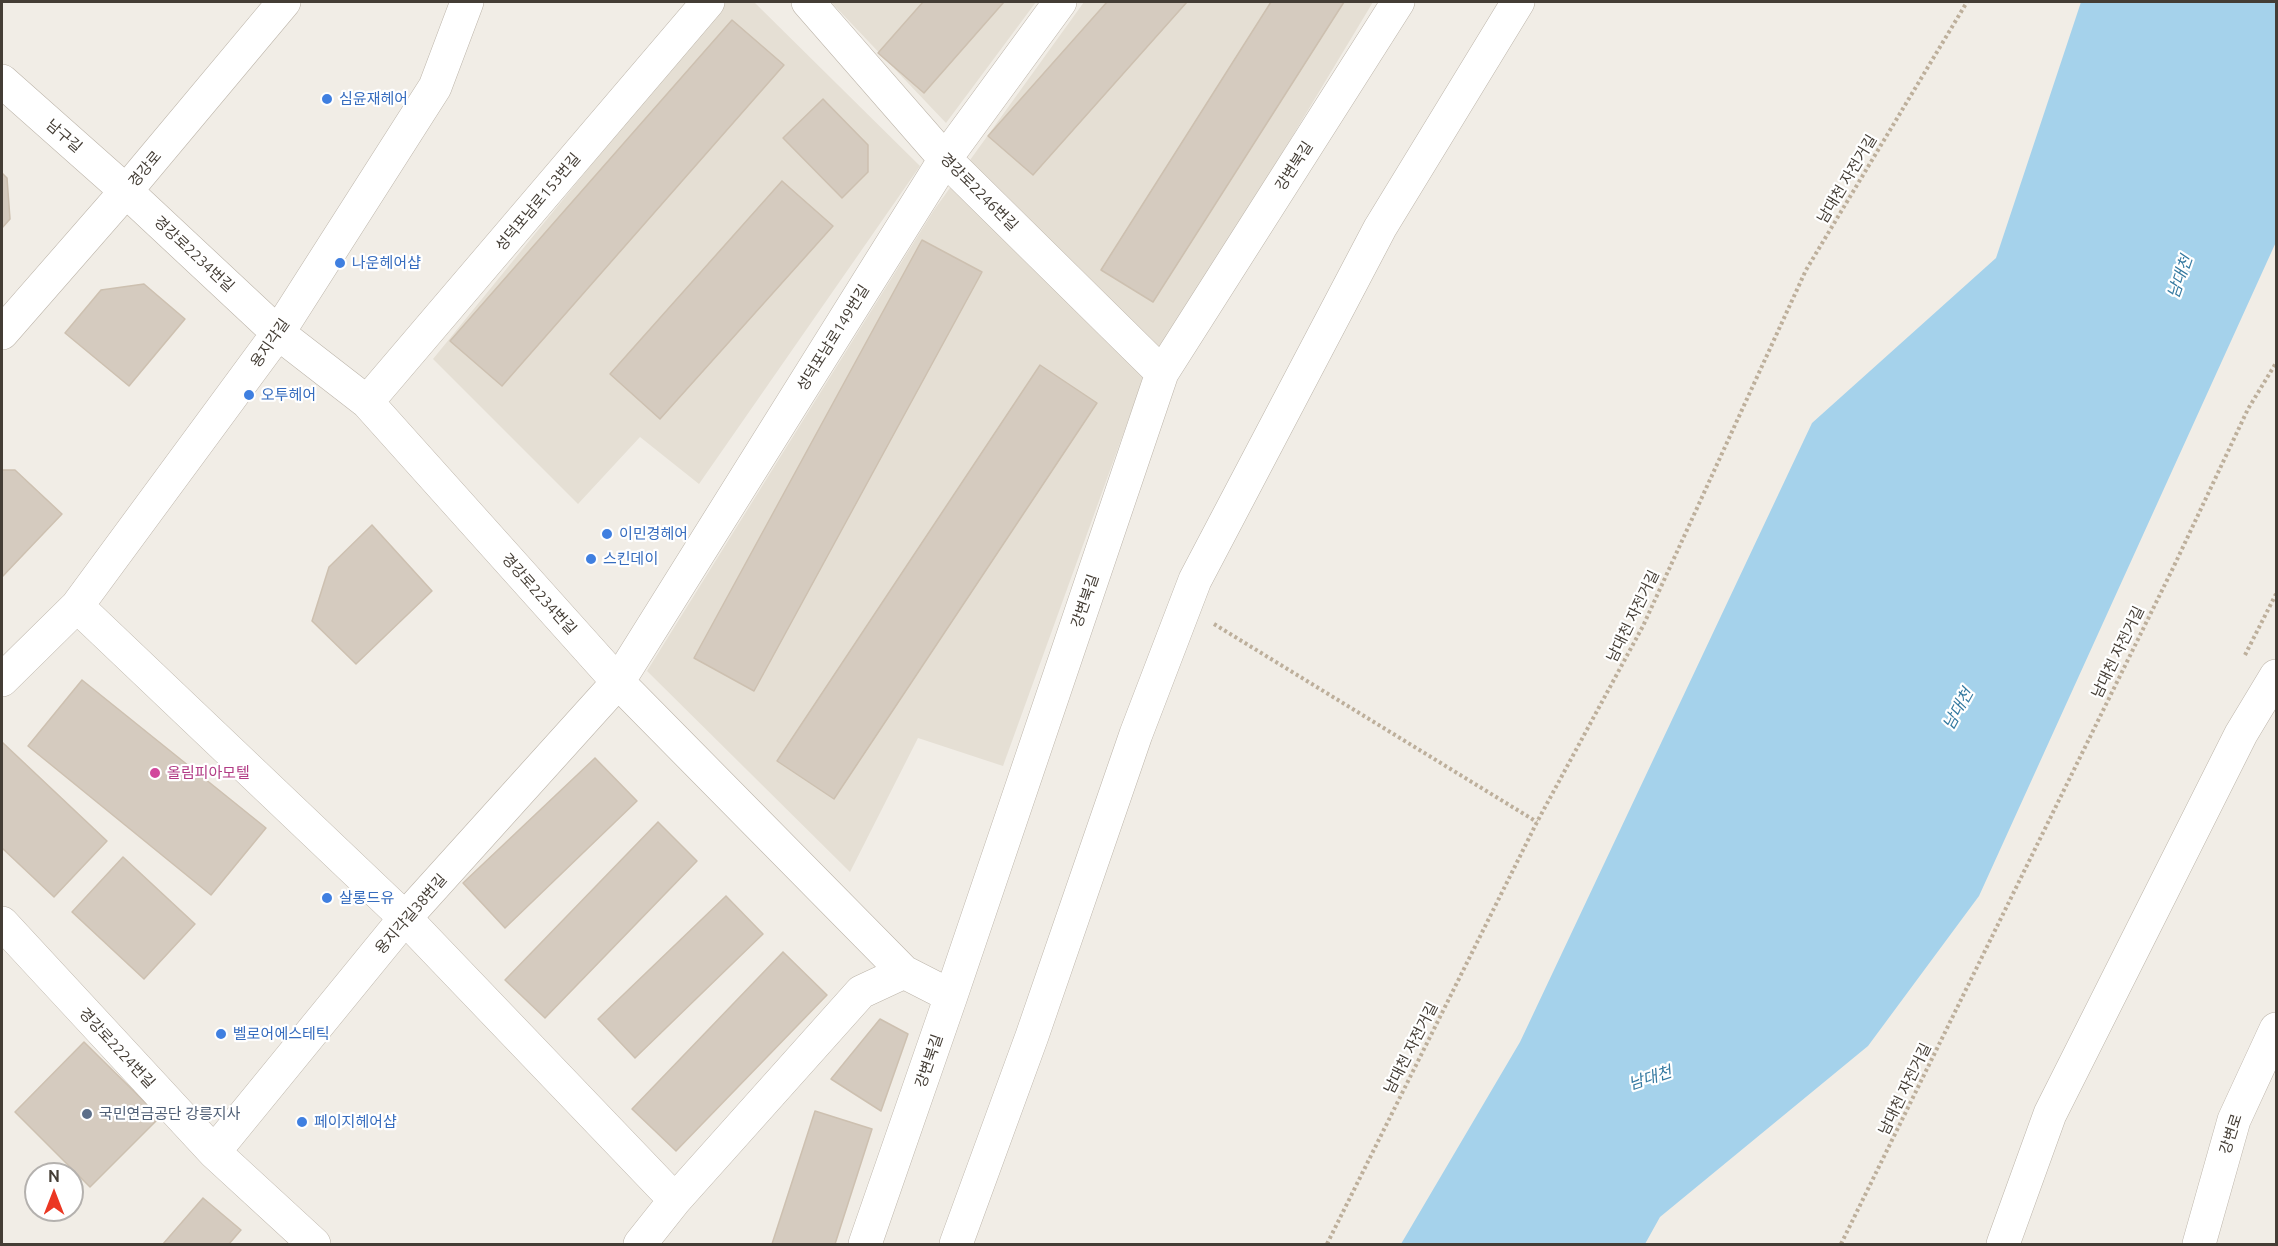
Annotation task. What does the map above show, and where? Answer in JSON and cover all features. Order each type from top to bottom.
[{"type":"street","name":"경강로","points":[[2,333],[126,191],[284,2]]},
{"type":"street","name":"용지각길","points":[[2,680],[77,606],[278,333],[435,87],[467,2]]},
{"type":"street","name":"성덕포남로153번길","points":[[367,402],[708,2]]},
{"type":"street","name":"경강로2246번길","points":[[808,2],[945,159],[1162,373]]},
{"type":"street","name":"성덕포남로149번길","points":[[618,682],[945,159],[1060,2]]},
{"type":"street","name":"강변북길","points":[[865,1245],[1162,373],[1398,2]]},
{"type":"street","points":[[956,1245],[1036,1024],[1136,734],[1196,580],[1380,228],[1518,2]]},
{"type":"street","name":"남구길","points":[[2,81],[126,191]]},
{"type":"street","name":"경강로2234번길","points":[[126,191],[278,333],[367,402],[618,682],[904,972],[951,996]]},
{"type":"street","points":[[77,606],[405,918],[675,1200]]},
{"type":"street","points":[[2003,1245],[2050,1114],[2241,734],[2277,676]]},
{"type":"street","name":"용지각길38번길","points":[[214,1152],[405,918],[618,682]]},
{"type":"street","name":"경강로2224번길","points":[[2,923],[214,1152],[314,1245]]},
{"type":"street","points":[[640,1245],[675,1200],[861,992],[904,972]]},
{"type":"street","name":"강변로","points":[[2199,1245],[2234,1120],[2277,1029]]},
{"type":"path","name":"남대천 자전거길","points":[[1327,1245],[1537,822],[1643,627],[1806,270],[1967,2]]},
{"type":"path","name":"남대천 자전거길","points":[[1842,1245],[2169,577],[2248,409],[2277,363]]},
{"type":"path","points":[[1185,606],[1537,822]]},
{"type":"shaded area","points":[[724,2],[754,2],[920,166],[699,484],[640,437],[578,504],[433,359]]},
{"type":"shaded area","points":[[831,2],[1036,2],[946,123]]},
{"type":"shaded area","points":[[1084,2],[1373,2],[1138,393],[1003,766],[918,738],[850,872],[647,671],[934,210]]},
{"type":"water","name":"남대천","points":[[2081,2],[2276,2],[2276,242],[1979,896],[1868,1046],[1660,1217],[1645,1244],[1401,1244],[1520,1042],[1812,423],[1996,258]]},
{"type":"building","points":[[923,2],[1004,2],[924,93],[878,53]]},
{"type":"building","points":[[1107,2],[1187,2],[1033,175],[988,136]]},
{"type":"building","points":[[1271,2],[1344,2],[1153,302],[1101,270]]},
{"type":"building","points":[[732,20],[784,65],[502,386],[450,341]]},
{"type":"building","points":[[823,99],[868,145],[868,172],[842,198],[783,138]]},
{"type":"building","points":[[2,173],[7,178],[10,219],[2,228]]},
{"type":"building","points":[[782,181],[833,226],[660,419],[610,374]]},
{"type":"building","points":[[922,240],[982,272],[754,691],[694,658]]},
{"type":"building","points":[[144,284],[185,319],[129,386],[65,333],[101,290]]},
{"type":"building","points":[[1040,365],[1097,403],[834,799],[777,761]]},
{"type":"building","points":[[2,470],[15,470],[62,514],[2,577]]},
{"type":"building","points":[[372,525],[432,591],[356,664],[312,621],[329,567]]},
{"type":"building","points":[[82,680],[266,828],[211,895],[28,746]]},
{"type":"building","points":[[2,742],[107,841],[54,897],[2,848]]},
{"type":"building","points":[[595,758],[637,801],[505,928],[463,883]]},
{"type":"building","points":[[658,822],[697,861],[545,1018],[505,980]]},
{"type":"building","points":[[123,857],[195,924],[144,979],[72,912]]},
{"type":"building","points":[[726,896],[763,934],[635,1058],[598,1019]]},
{"type":"building","points":[[783,952],[827,995],[676,1151],[632,1109]]},
{"type":"building","points":[[880,1019],[908,1034],[881,1111],[831,1079]]},
{"type":"building","name":"국민연금공단 강릉지사","points":[[84,1042],[160,1117],[90,1187],[84,1181],[84,1162],[65,1162],[15,1112]]},
{"type":"building","points":[[815,1111],[872,1129],[835,1244],[772,1244]]},
{"type":"building","points":[[203,1198],[241,1230],[229,1244],[163,1244]]},
{"type":"place","name":"심윤재헤어","points":[[327,99]]},
{"type":"place","name":"나운헤어샵","points":[[340,263]]},
{"type":"place","name":"오투헤어","points":[[249,395]]},
{"type":"place","name":"이민경헤어","points":[[607,534]]},
{"type":"place","name":"스킨데이","points":[[591,559]]},
{"type":"place","name":"올림피아모텔","points":[[155,773]]},
{"type":"place","name":"살롱드유","points":[[327,898]]},
{"type":"place","name":"벨로어에스테틱","points":[[221,1034]]},
{"type":"place","name":"국민연금공단 강릉지사","points":[[87,1114]]},
{"type":"place","name":"페이지헤어샵","points":[[302,1122]]}]
